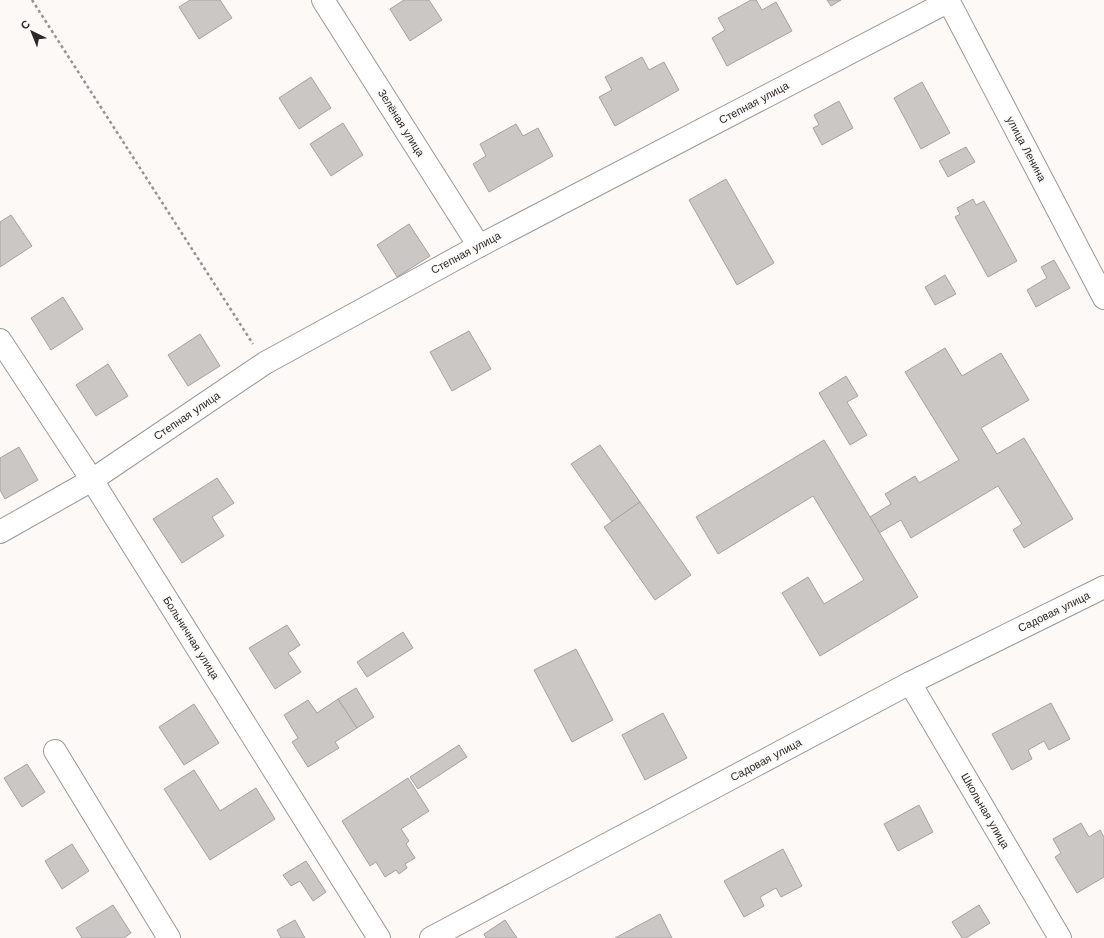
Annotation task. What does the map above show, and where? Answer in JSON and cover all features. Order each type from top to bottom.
[{"type":"street","name":"Зелёная улица","points":[[323,0],[479,246]]},
{"type":"street","name":"Степная улица","points":[[0,532],[92,480],[265,363],[479,246],[948,1]]},
{"type":"street","name":"улица Ленина","points":[[948,1],[1104,298]]},
{"type":"street","name":"Больничная улица","points":[[0,340],[92,480],[379,938]]},
{"type":"street","name":"Садовая улица","points":[[431,938],[910,683],[1104,587]]},
{"type":"street","name":"Школьная улица","points":[[910,683],[1060,938]]},
{"type":"street","points":[[55,752],[169,938]]},
{"type":"path","points":[[32,0],[265,363]]},
{"type":"building","points":[[190,0],[220,0],[232,18],[199,39],[179,7]]},
{"type":"building","points":[[404,0],[429,0],[442,20],[410,41],[390,9]]},
{"type":"building","points":[[751,0],[756,0],[762,10],[776,2],[792,31],[727,66],[712,38],[725,30],[718,18]]},
{"type":"building","points":[[827,0],[841,0],[831,6]]},
{"type":"building","points":[[642,57],[649,70],[664,62],[679,90],[615,126],[599,97],[612,90],[605,77]]},
{"type":"building","points":[[311,77],[331,108],[299,129],[279,98]]},
{"type":"building","points":[[922,82],[950,133],[921,149],[894,98]]},
{"type":"building","points":[[839,101],[853,128],[822,145],[813,128],[819,125],[814,115]]},
{"type":"building","points":[[343,123],[363,155],[331,176],[310,144]]},
{"type":"building","points":[[516,124],[523,136],[538,128],[553,156],[489,192],[473,164],[486,156],[480,144]]},
{"type":"building","points":[[966,147],[975,162],[948,177],[939,161]]},
{"type":"building","points":[[726,179],[774,263],[737,285],[689,200]]},
{"type":"building","points":[[973,199],[976,205],[984,201],[1017,261],[988,277],[955,217],[960,214],[957,208]]},
{"type":"building","points":[[11,215],[32,246],[0,267],[0,222]]},
{"type":"building","points":[[409,224],[430,256],[397,277],[377,245]]},
{"type":"building","points":[[1054,260],[1070,288],[1036,307],[1027,290],[1047,278],[1041,267]]},
{"type":"building","points":[[945,275],[956,294],[935,305],[925,287]]},
{"type":"building","points":[[63,297],[83,329],[51,350],[31,318]]},
{"type":"building","points":[[469,331],[491,369],[452,391],[430,352]]},
{"type":"building","points":[[200,334],[220,366],[188,386],[168,355]]},
{"type":"building","points":[[945,348],[962,376],[1001,353],[1029,400],[981,428],[997,454],[1024,438],[1073,519],[1024,548],[1013,530],[1022,524],[998,486],[911,538],[901,520],[879,533],[870,517],[891,504],[885,494],[915,476],[919,483],[959,460],[905,372]]},
{"type":"building","points":[[108,364],[128,396],[96,416],[76,385]]},
{"type":"building","points":[[846,376],[858,396],[847,402],[867,435],[850,445],[819,393]]},
{"type":"building","points":[[824,440],[918,597],[820,656],[782,593],[808,577],[824,604],[864,580],[813,496],[718,554],[696,517]]},
{"type":"building","points":[[600,445],[640,502],[612,522],[571,464]]},
{"type":"building","points":[[19,447],[38,480],[5,499],[0,490],[0,458]]},
{"type":"building","points":[[217,478],[234,503],[212,517],[224,536],[182,563],[153,519]]},
{"type":"building","points":[[640,502],[691,575],[655,600],[604,527]]},
{"type":"building","points":[[287,625],[300,645],[288,653],[301,672],[275,689],[249,648]]},
{"type":"building","points":[[403,632],[413,648],[367,677],[357,662]]},
{"type":"building","points":[[576,649],[613,720],[572,742],[534,670]]},
{"type":"building","points":[[356,688],[374,717],[357,728],[338,699]]},
{"type":"building","points":[[338,699],[357,728],[335,742],[339,748],[308,767],[292,742],[298,738],[284,715],[308,700],[317,713]]},
{"type":"building","points":[[1051,703],[1070,739],[1049,750],[1044,741],[1028,750],[1032,759],[1012,770],[992,734]]},
{"type":"building","points":[[194,704],[219,743],[184,765],[159,727]]},
{"type":"building","points":[[663,713],[687,758],[645,780],[622,735]]},
{"type":"building","points":[[459,745],[467,757],[418,789],[410,777]]},
{"type":"building","points":[[27,764],[45,792],[22,807],[4,778]]},
{"type":"building","points":[[194,770],[220,811],[256,788],[275,819],[210,860],[164,789]]},
{"type":"building","points":[[408,778],[429,811],[401,829],[409,841],[406,844],[415,858],[405,864],[407,868],[399,874],[396,870],[385,877],[376,862],[370,866],[342,821]]},
{"type":"building","points":[[919,805],[933,832],[898,851],[884,824]]},
{"type":"building","points":[[1081,823],[1089,837],[1100,830],[1104,837],[1104,877],[1077,893],[1055,857],[1061,853],[1053,839]]},
{"type":"building","points":[[72,844],[89,871],[62,889],[45,861]]},
{"type":"building","points":[[783,849],[802,886],[781,897],[776,888],[760,897],[764,906],[744,917],[724,881]]},
{"type":"building","points":[[306,861],[326,892],[313,901],[300,881],[291,886],[283,875]]},
{"type":"building","points":[[113,905],[131,933],[124,938],[82,938],[76,928]]},
{"type":"building","points":[[979,905],[990,923],[966,938],[962,938],[952,922]]},
{"type":"building","points":[[660,914],[672,938],[615,938]]},
{"type":"building","points":[[295,920],[305,938],[281,938],[277,930]]},
{"type":"building","points":[[505,920],[517,938],[486,938],[484,934]]}]
